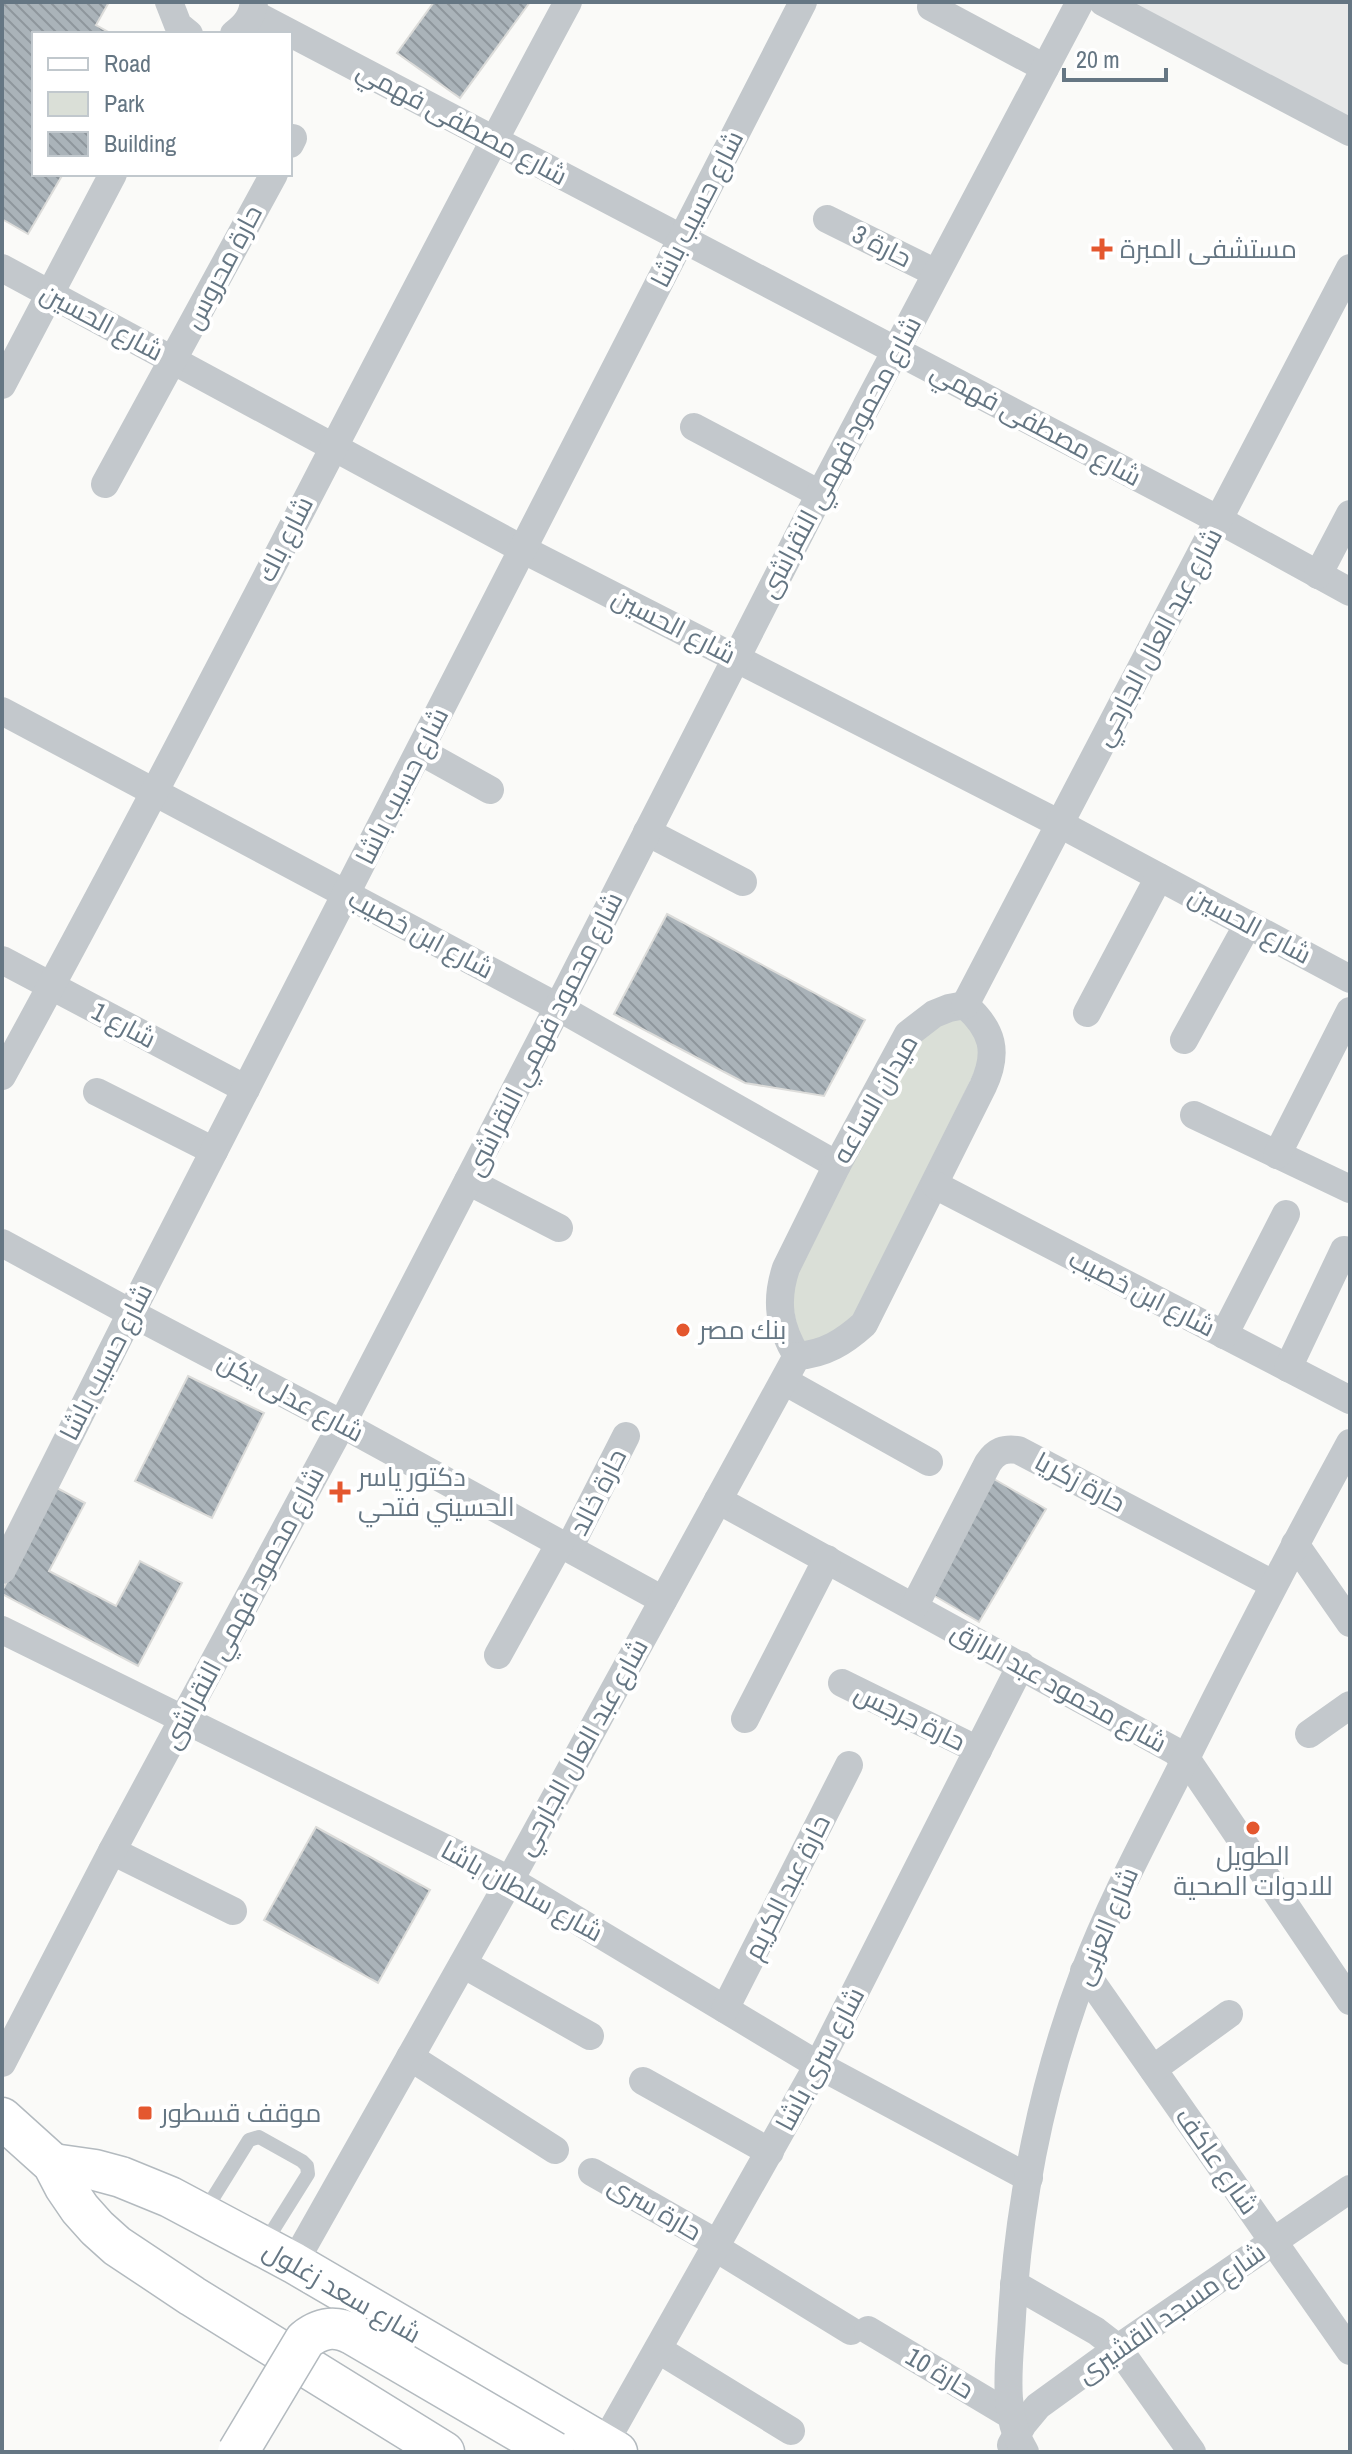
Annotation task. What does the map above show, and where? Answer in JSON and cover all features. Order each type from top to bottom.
[{"type":"main road","points":[[2,2118],[53,2164],[80,2209],[117,2246],[444,2452]]},
{"type":"main road","name":"شارع سعد زغلول","points":[[53,2164],[121,2177],[170,2197],[278,2254],[610,2448]]},
{"type":"main road","points":[[238,2452],[305,2340],[322,2329],[333,2328],[352,2334],[554,2452]]},
{"type":"street","points":[[169,2],[178,25],[186,32]]},
{"type":"street","name":"شارع باك","points":[[2,1076],[155,792],[333,446],[568,2]]},
{"type":"street","name":"شارع حسيب باشا","points":[[2,1570],[803,2]]},
{"type":"street","name":"شارع محمود فهمي النقراشى","points":[[2,2063],[112,1851],[342,1424],[735,657],[1080,2]]},
{"type":"street","points":[[1103,2],[1350,132]]},
{"type":"street","points":[[931,7],[1045,68]]},
{"type":"street","name":"شارع مصطفى فهمي","points":[[247,16],[279,32]]},
{"type":"street","name":"شارع مصطفى فهمي","points":[[292,38],[494,139],[1350,592]]},
{"type":"street","points":[[2,385],[112,176]]},
{"type":"street","name":"حارة محروس","points":[[105,484],[273,176]]},
{"type":"street","name":"حارة 3","points":[[827,219],[936,273]]},
{"type":"street","name":"شارع الحسين","points":[[2,268],[524,550],[1060,824],[1350,979]]},
{"type":"street","name":"شارع عبد العال الجارحي","points":[[965,1005],[1350,268]]},
{"type":"street","points":[[694,427],[820,494]]},
{"type":"street","points":[[1318,575],[1350,514]]},
{"type":"street","name":"شارع ابن خصيب","points":[[2,711],[558,1007],[837,1165]]},
{"type":"street","points":[[420,751],[490,790]]},
{"type":"street","points":[[647,832],[743,882]]},
{"type":"street","points":[[1087,1013],[1159,877]]},
{"type":"street","points":[[1184,1040],[1248,924]]},
{"type":"street","name":"شارع 1","points":[[2,960],[246,1089]]},
{"type":"street","points":[[797,1356],[826,1350],[864,1324],[991,1070],[993,1051],[988,1033],[979,1018],[965,1005]]},
{"type":"street","name":"ميدان الساعه","points":[[797,1356],[781,1322],[778,1304],[786,1268],[908,1034],[934,1014],[965,1005]]},
{"type":"street","points":[[1277,1155],[1350,1011]]},
{"type":"street","points":[[97,1092],[214,1151]]},
{"type":"street","points":[[1194,1115],[1350,1189]]},
{"type":"street","points":[[468,1181],[559,1228]]},
{"type":"street","name":"شارع ابن خصيب","points":[[935,1185],[1350,1400]]},
{"type":"street","points":[[1224,1335],[1286,1214]]},
{"type":"street","name":"شارع عدلى يكن","points":[[2,1243],[663,1600]]},
{"type":"street","points":[[1288,1368],[1344,1250]]},
{"type":"street","name":"شارع عبد العال الجارحي","points":[[278,2254],[410,2057],[797,1356]]},
{"type":"street","points":[[784,1381],[929,1462]]},
{"type":"street","name":"حارة خالد","points":[[498,1655],[626,1436]]},
{"type":"street","name":"شارع العزبى","points":[[1015,2439],[1008,2386],[1014,2284],[1029,2178],[1060,2040],[1084,1971],[1142,1842],[1273,1584],[1350,1443]]},
{"type":"street","name":"حارة زكريا","points":[[914,1607],[988,1463],[1001,1450],[1009,1449],[1018,1450],[1273,1584]]},
{"type":"street","name":"شارع محمود عبد الرازق","points":[[718,1500],[1186,1759],[1350,2001]]},
{"type":"street","points":[[1295,1544],[1350,1623]]},
{"type":"street","points":[[745,1719],[827,1559]]},
{"type":"street","name":"شارع سلطان باشا","points":[[2,1630],[510,1880],[818,2065],[1029,2178]]},
{"type":"street","name":"شارع سرى باشا","points":[[610,2448],[659,2350],[818,2065],[1021,1665]]},
{"type":"street","name":"حارة جرجس","points":[[842,1683],[978,1750]]},
{"type":"street","points":[[1309,1734],[1350,1705]]},
{"type":"street","name":"حارة عبد الكريم","points":[[725,2009],[849,1765]]},
{"type":"street","points":[[112,1851],[233,1911]]},
{"type":"street","points":[[463,1964],[590,2036]]},
{"type":"street","name":"شارع عاكف","points":[[1084,1971],[1350,2351]]},
{"type":"street","points":[[1153,2069],[1229,2014]]},
{"type":"street","points":[[410,2057],[555,2150]]},
{"type":"street","points":[[643,2081],[770,2152]]},
{"type":"street","name":"حارة سرى","points":[[592,2172],[860,2330]]},
{"type":"street","name":"شارع مسجد القشيرى","points":[[1015,2439],[1038,2406],[1350,2189]]},
{"type":"street","points":[[1014,2284],[1096,2331],[1118,2348],[1192,2452]]},
{"type":"street","name":"حارة 10","points":[[860,2330],[1015,2439]]},
{"type":"street","points":[[659,2350],[791,2431]]},
{"type":"lane","points":[[203,2214],[249,2140],[259,2137],[307,2166],[308,2174],[278,2254]]},
{"type":"shaded area","points":[[1109,2],[1350,2],[1350,129]]},
{"type":"green space","points":[[961,1018],[976,1031],[982,1056],[857,1317],[843,1330],[801,1346],[790,1291],[795,1269],[920,1035],[938,1022]]},
{"type":"building","points":[[2,2],[109,2],[96,25],[108,32],[32,32],[32,176],[62,176],[28,234],[2,219]]},
{"type":"building","points":[[434,2],[530,2],[460,98],[397,53]]},
{"type":"building","points":[[667,914],[865,1020],[824,1096],[745,1083],[614,1014]]},
{"type":"building","points":[[188,1376],[264,1413],[212,1518],[135,1481]]},
{"type":"building","points":[[994,1479],[1046,1509],[979,1622],[928,1592]]},
{"type":"building","points":[[57,1488],[85,1503],[49,1571],[116,1606],[140,1561],[182,1583],[138,1666],[2,1594]]},
{"type":"building","points":[[316,1827],[430,1890],[378,1983],[264,1920]]},
{"type":"place","name":"مستشفى المبرة","points":[[1102,249]]},
{"type":"place","name":"بنك مصر","points":[[683,1330]]},
{"type":"place","name":"دكتور ياسر الحسيني فتحي","points":[[340,1492]]},
{"type":"place","name":"الطويل للادوات الصحية","points":[[1253,1828]]},
{"type":"place","name":"موقف قسطور","points":[[145,2113]]}]
